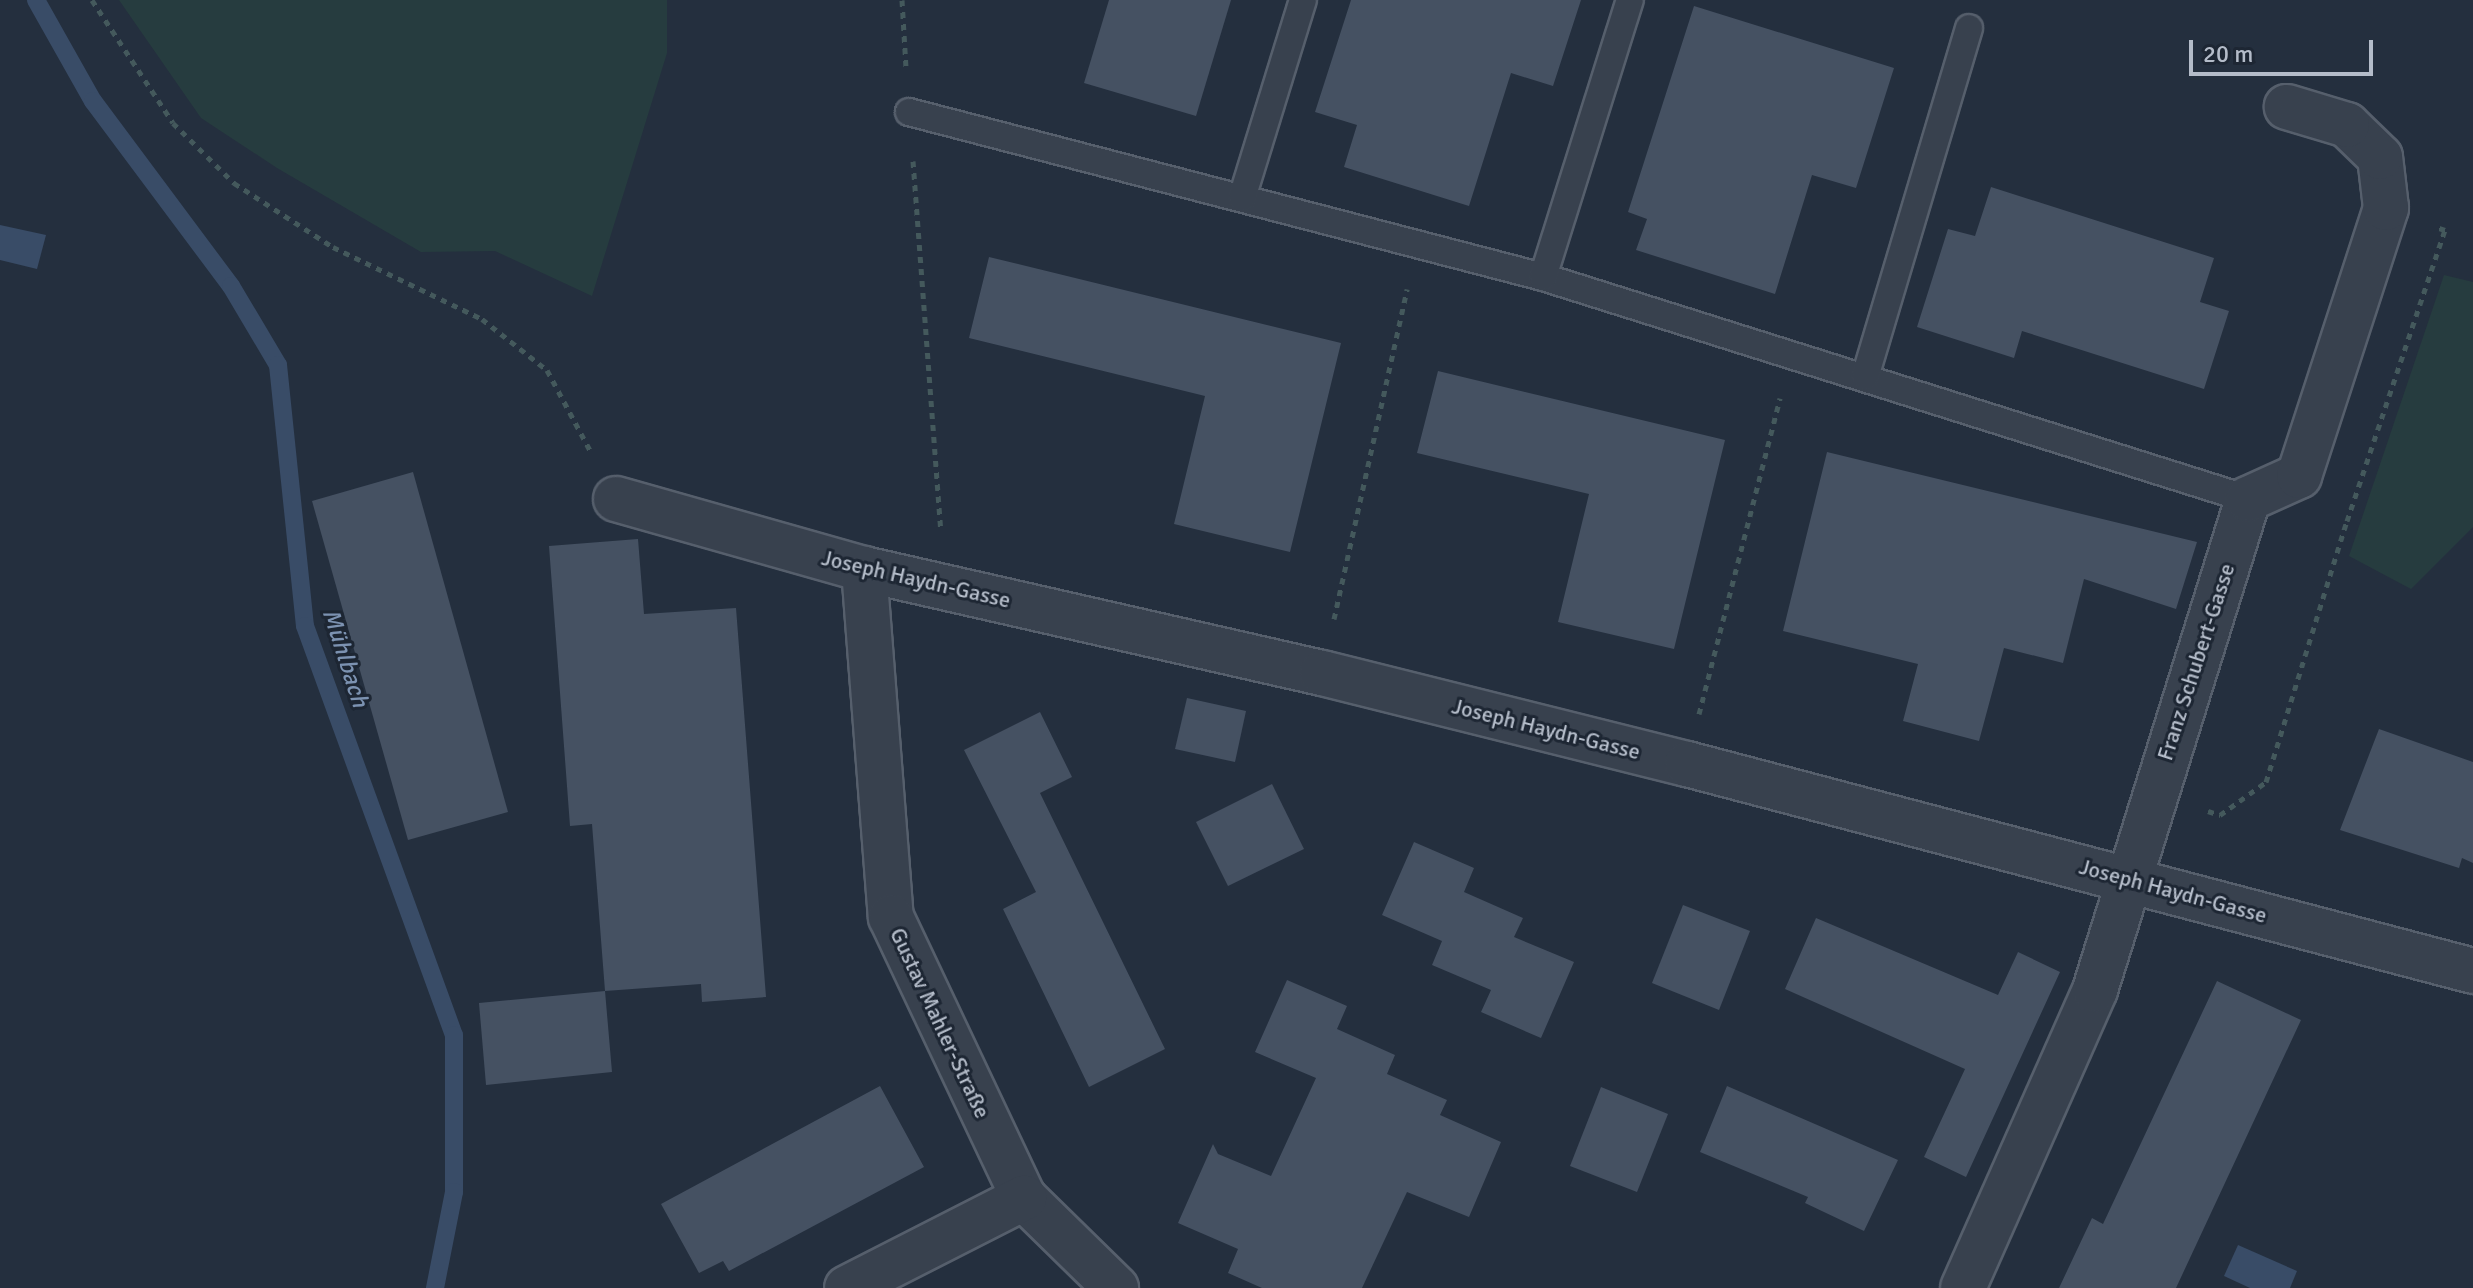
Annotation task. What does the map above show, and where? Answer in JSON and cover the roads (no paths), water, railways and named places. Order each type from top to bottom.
[{"type":"street","points":[[2248,499],[2299,476],[2386,208],[2380,157],[2347,125],[2287,107]]},
{"type":"street","name":"Joseph Haydn-Gasse","points":[[616,499],[864,569],[1322,673],[1687,764],[2473,971]]},
{"type":"street","name":"Franz Schubert-Gasse","points":[[1963,1288],[2095,990],[2248,499]]},
{"type":"street","name":"Gustav Mahler-Straße","points":[[864,569],[891,917],[1024,1198],[1116,1288]]},
{"type":"street","points":[[847,1288],[1024,1198]]},
{"type":"lane","points":[[1242,198],[1303,0]]},
{"type":"lane","points":[[1543,277],[1630,0]]},
{"type":"lane","points":[[1865,377],[1969,28]]},
{"type":"lane","points":[[909,112],[1543,277],[2248,499]]},
{"type":"water","points":[[0,225],[46,235],[37,269],[0,260]]},
{"type":"water","points":[[2238,1245],[2297,1271],[2290,1288],[2250,1288],[2224,1276]]},
{"type":"waterway","name":"Mühlbach","points":[[36,0],[93,101],[231,286],[278,365],[305,626],[454,1035],[454,1192],[435,1288]]}]
